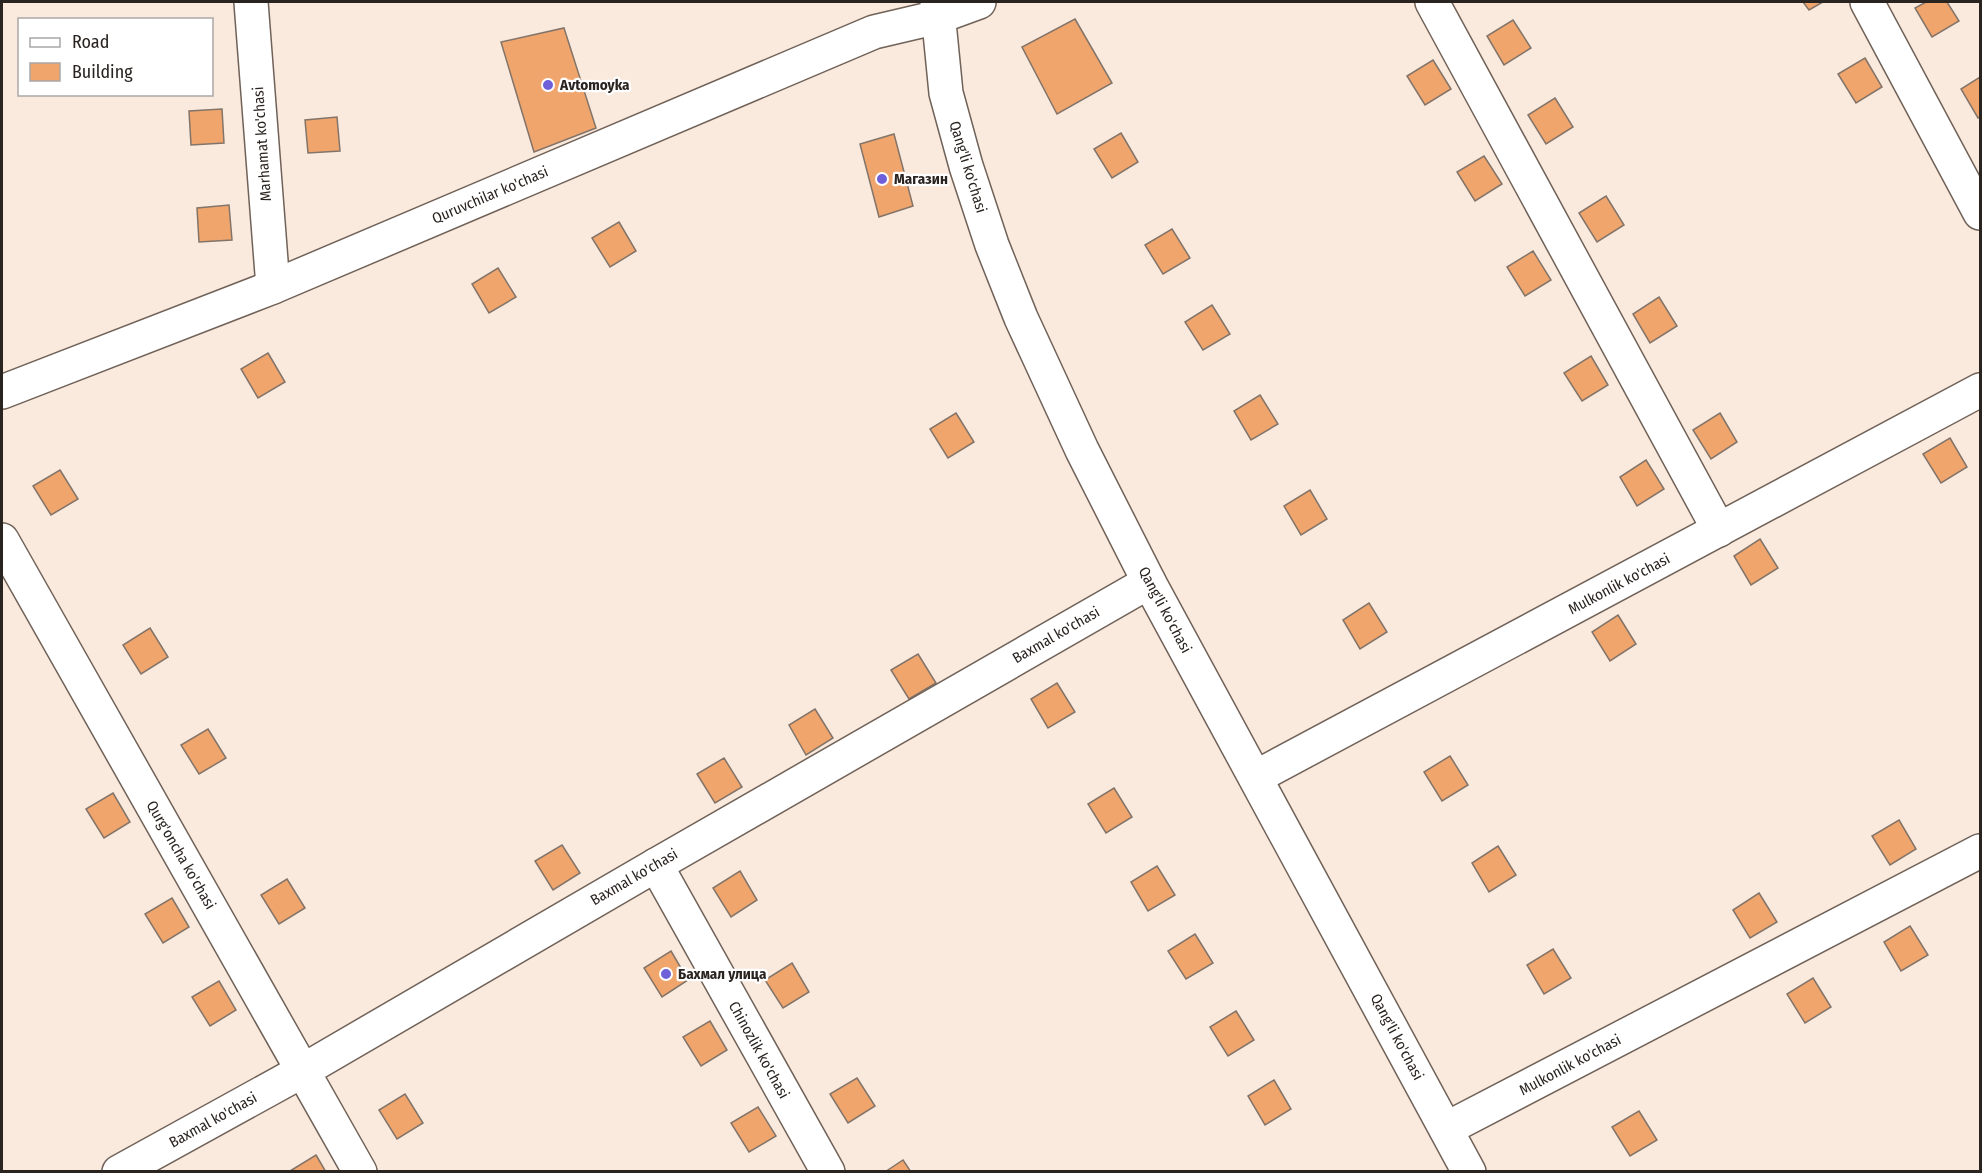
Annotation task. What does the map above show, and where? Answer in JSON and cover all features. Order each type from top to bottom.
[{"type":"street","name":"Marhamat ko'chasi","points":[[251,2],[273,287]]},
{"type":"street","name":"Quruvchilar ko'chasi","points":[[2,392],[273,287],[874,32],[938,9],[979,2]]},
{"type":"street","points":[[1432,2],[1719,530]]},
{"type":"street","points":[[1867,2],[1980,213]]},
{"type":"street","name":"Qang'li ko'chasi","points":[[938,9],[946,93],[966,166],[992,245],[1021,318],[1082,450],[1149,582],[1469,1172]]},
{"type":"street","name":"Mulkonlik ko'chasi","points":[[1256,777],[1980,390]]},
{"type":"street","name":"Qurg'oncha ko'chasi","points":[[2,540],[360,1172]]},
{"type":"street","name":"Baхmal ko'chasi","points":[[119,1172],[304,1070],[1149,582]]},
{"type":"street","name":"Mulkonlik ko'chasi","points":[[1446,1129],[1980,851]]},
{"type":"street","name":"Сhinozlik ko'chasi","points":[[656,865],[828,1172]]},
{"type":"building","points":[[1803,2],[1823,2],[1809,10]]},
{"type":"building","points":[[1926,2],[1947,2],[1959,21],[1932,37],[1915,8]]},
{"type":"building","points":[[1075,19],[1112,83],[1057,114],[1022,47]]},
{"type":"building","points":[[1513,20],[1531,48],[1504,65],[1487,36]]},
{"type":"building","name":"Avtomoyka","points":[[564,28],[596,128],[534,152],[501,42]]},
{"type":"building","points":[[1865,58],[1882,87],[1856,103],[1838,74]]},
{"type":"building","points":[[1433,60],[1451,89],[1425,105],[1407,76]]},
{"type":"building","points":[[1980,77],[1980,117],[1978,118],[1961,89]]},
{"type":"building","points":[[1555,98],[1573,127],[1546,144],[1528,115]]},
{"type":"building","points":[[222,109],[224,143],[191,145],[189,111]]},
{"type":"building","points":[[337,117],[340,151],[308,153],[305,120]]},
{"type":"building","points":[[1121,133],[1138,162],[1112,178],[1094,149]]},
{"type":"building","points":[[894,134],[913,206],[879,217],[860,144]]},
{"type":"building","points":[[1484,156],[1502,184],[1475,201],[1457,172]]},
{"type":"building","points":[[1606,196],[1624,225],[1597,242],[1579,213]]},
{"type":"building","points":[[229,205],[232,240],[199,242],[197,208]]},
{"type":"building","points":[[619,222],[636,251],[610,267],[592,238]]},
{"type":"building","points":[[1172,229],[1190,258],[1163,274],[1145,245]]},
{"type":"building","points":[[1533,251],[1551,280],[1525,296],[1507,267]]},
{"type":"building","points":[[498,268],[516,297],[489,313],[472,284]]},
{"type":"building","points":[[1659,297],[1677,326],[1650,343],[1633,314]]},
{"type":"building","points":[[1212,305],[1230,334],[1203,350],[1185,322]]},
{"type":"building","points":[[268,353],[285,382],[258,398],[241,369]]},
{"type":"building","points":[[1591,356],[1608,385],[1582,401],[1564,373]]},
{"type":"building","points":[[1260,395],[1278,424],[1251,440],[1234,411]]},
{"type":"building","points":[[956,413],[974,442],[948,458],[930,429]]},
{"type":"building","points":[[1720,413],[1737,442],[1711,459],[1693,430]]},
{"type":"building","points":[[1950,438],[1967,467],[1941,483],[1923,454]]},
{"type":"building","points":[[1646,460],[1664,489],[1637,506],[1620,477]]},
{"type":"building","points":[[60,470],[78,499],[51,515],[33,486]]},
{"type":"building","points":[[1310,490],[1327,519],[1301,535],[1284,506]]},
{"type":"building","points":[[1760,539],[1778,568],[1751,585],[1734,556]]},
{"type":"building","points":[[1369,603],[1387,632],[1360,649],[1343,620]]},
{"type":"building","points":[[1618,615],[1636,644],[1610,661],[1592,632]]},
{"type":"building","points":[[150,628],[168,657],[141,674],[123,645]]},
{"type":"building","points":[[918,654],[936,683],[909,699],[891,670]]},
{"type":"building","points":[[1057,683],[1075,712],[1048,728],[1031,699]]},
{"type":"building","points":[[815,709],[833,738],[806,755],[789,725]]},
{"type":"building","points":[[208,729],[226,758],[199,774],[181,745]]},
{"type":"building","points":[[1450,756],[1468,785],[1442,801],[1424,772]]},
{"type":"building","points":[[724,758],[742,787],[715,803],[697,774]]},
{"type":"building","points":[[1114,788],[1132,817],[1106,833],[1088,804]]},
{"type":"building","points":[[113,793],[130,822],[104,838],[86,809]]},
{"type":"building","points":[[1899,820],[1916,849],[1890,865],[1872,836]]},
{"type":"building","points":[[562,845],[580,873],[553,890],[535,861]]},
{"type":"building","points":[[1498,846],[1516,875],[1489,892],[1472,863]]},
{"type":"building","points":[[1157,866],[1175,895],[1148,911],[1131,882]]},
{"type":"building","points":[[740,871],[757,900],[731,917],[713,888]]},
{"type":"building","points":[[287,879],[305,908],[279,924],[261,895]]},
{"type":"building","points":[[1759,893],[1777,922],[1750,938],[1733,910]]},
{"type":"building","points":[[172,898],[189,927],[163,943],[145,914]]},
{"type":"building","points":[[1910,926],[1928,955],[1901,971],[1884,942]]},
{"type":"building","points":[[1195,934],[1213,963],[1186,979],[1168,951]]},
{"type":"building","points":[[1553,949],[1571,978],[1544,994],[1527,965]]},
{"type":"building","name":"Бахмал улица","points":[[671,951],[688,980],[662,997],[644,968]]},
{"type":"building","points":[[792,963],[809,992],[783,1008],[765,980]]},
{"type":"building","points":[[1813,978],[1831,1007],[1805,1023],[1787,994]]},
{"type":"building","points":[[219,981],[236,1010],[210,1026],[192,997]]},
{"type":"building","points":[[1236,1011],[1254,1040],[1228,1056],[1210,1027]]},
{"type":"building","points":[[710,1021],[727,1050],[701,1066],[683,1037]]},
{"type":"building","points":[[857,1078],[875,1106],[848,1123],[830,1094]]},
{"type":"building","points":[[1274,1080],[1291,1109],[1265,1125],[1248,1096]]},
{"type":"building","points":[[405,1094],[423,1123],[397,1139],[379,1110]]},
{"type":"building","points":[[758,1107],[776,1136],[749,1152],[731,1123]]},
{"type":"building","points":[[1639,1111],[1657,1140],[1630,1156],[1612,1127]]},
{"type":"building","points":[[316,1155],[326,1172],[290,1172],[290,1171]]},
{"type":"building","points":[[903,1160],[911,1172],[885,1172]]},
{"type":"place","name":"Avtomoyka","points":[[548,85]]},
{"type":"place","name":"Магазин","points":[[882,179]]},
{"type":"place","name":"Бахмал улица","points":[[666,974]]}]
